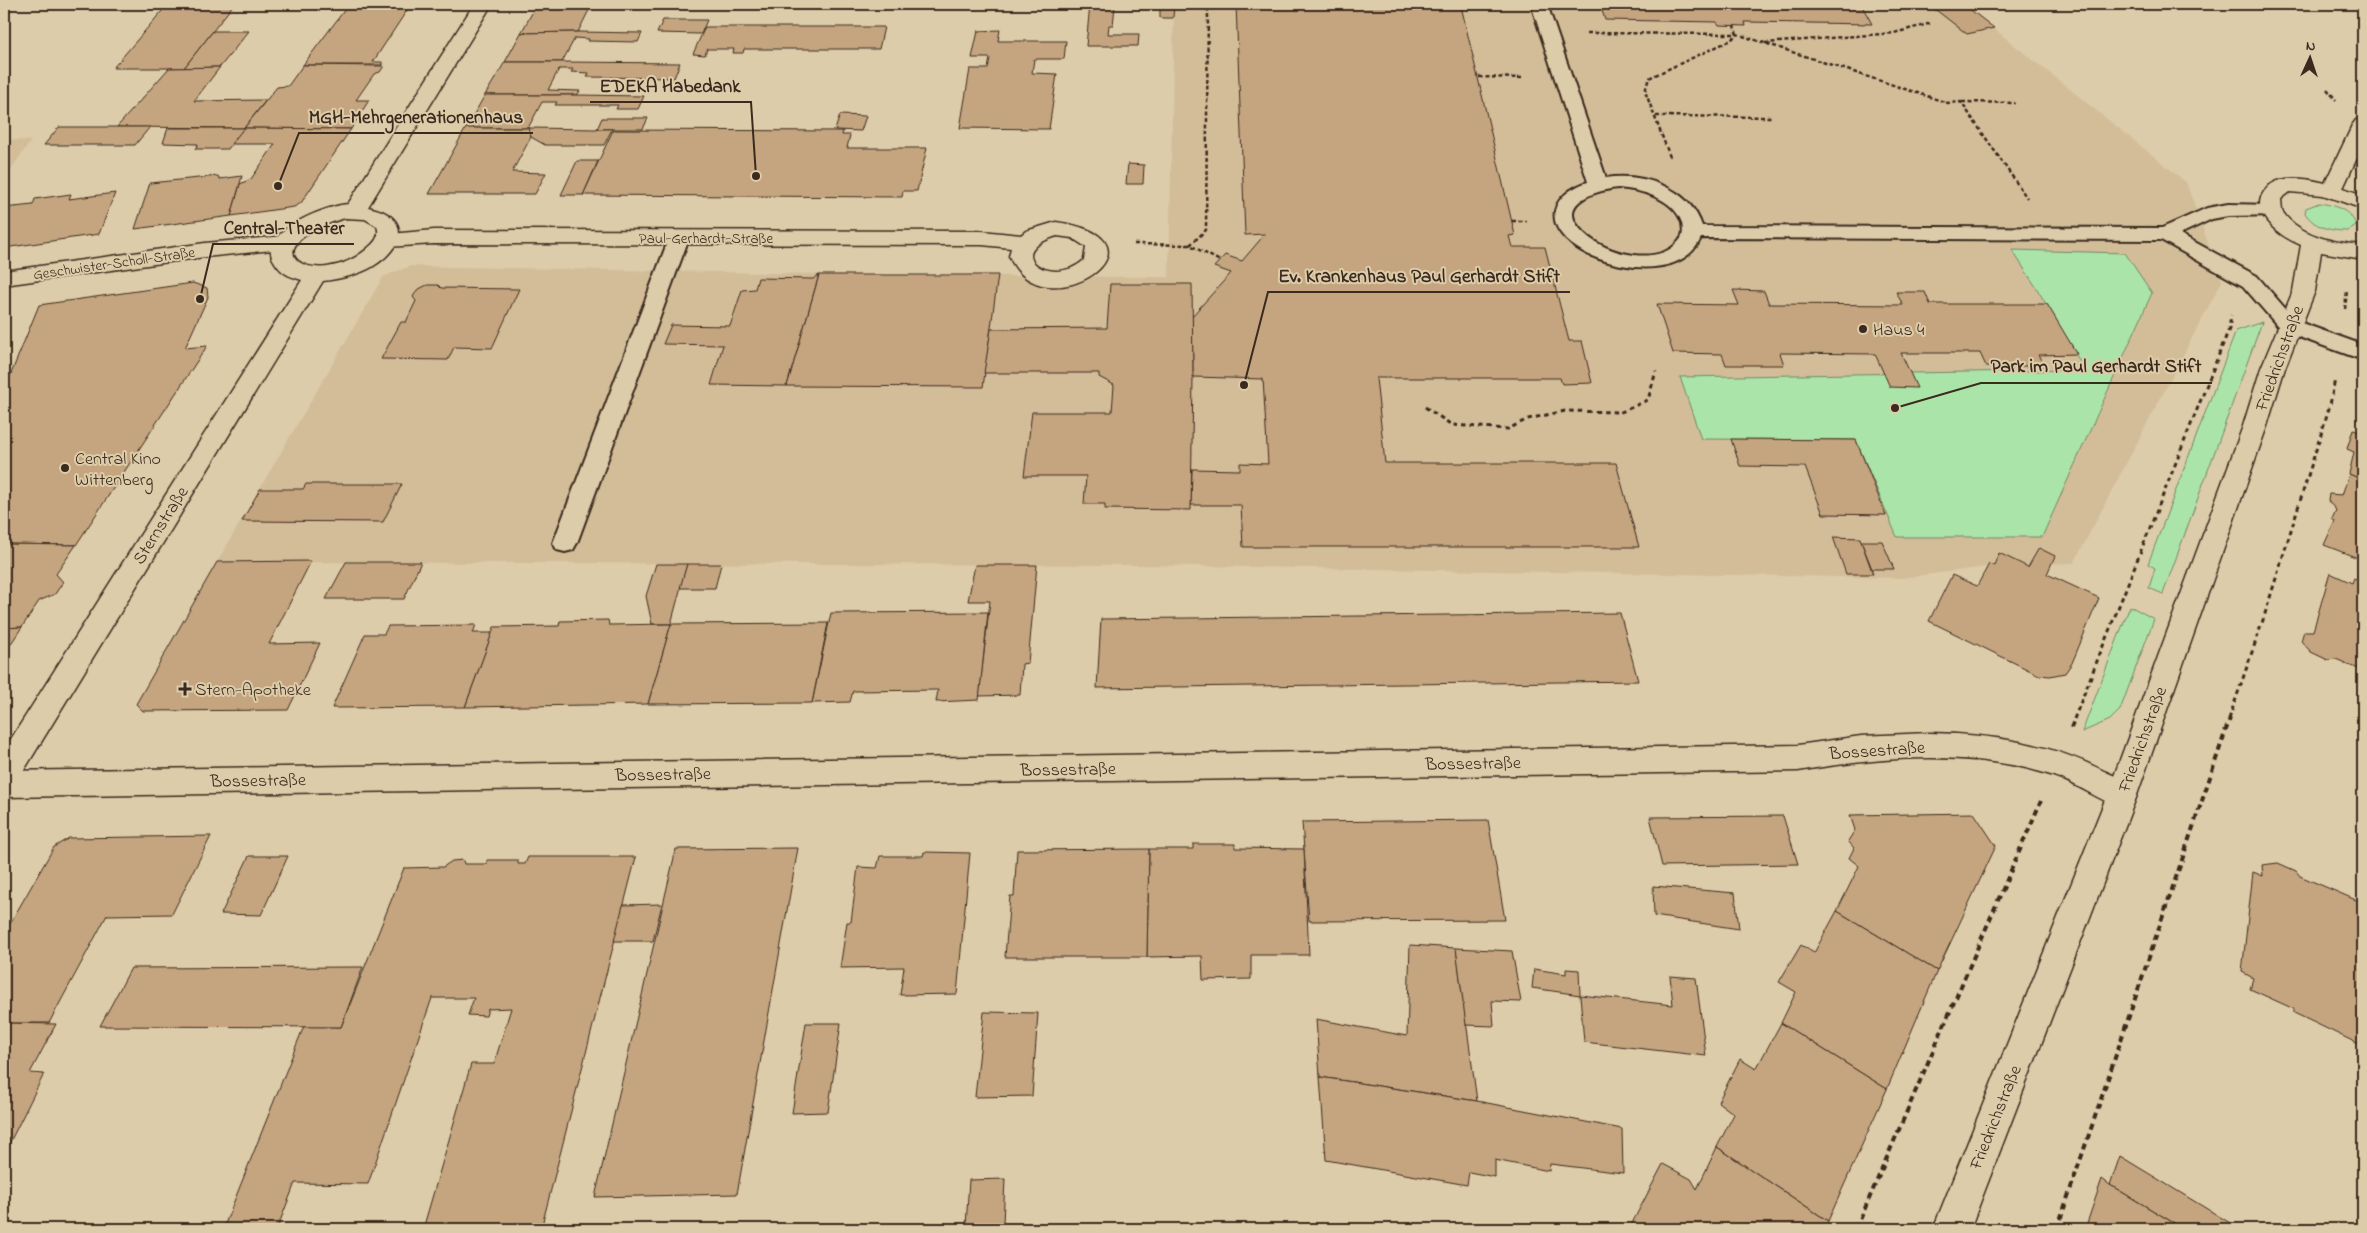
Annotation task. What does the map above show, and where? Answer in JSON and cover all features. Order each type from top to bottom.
[{"type":"street","points":[[355,211],[483,4]]},
{"type":"street","points":[[2332,190],[2363,124]]},
{"type":"street","points":[[2363,203],[2332,190],[2310,186],[2283,188],[2273,195],[2270,205],[2272,211],[2287,228],[2312,242],[2340,250],[2363,252]]},
{"type":"street","points":[[355,211],[377,214],[386,221],[390,230],[387,240],[377,253],[360,264],[339,272],[316,275],[299,272],[287,265],[282,255],[285,243],[296,231],[314,220],[335,213],[355,211]]},
{"type":"street","points":[[1068,229],[1083,234],[1096,244],[1098,252],[1096,260],[1089,268],[1067,278],[1053,279],[1029,272],[1022,265],[1019,256],[1020,248],[1025,242],[1035,234],[1045,231],[1068,229]]},
{"type":"street","name":"Paul-Gerhardt-Straße","points":[[387,240],[434,237],[982,238],[1025,242]]},
{"type":"street","name":"Friedrichstraße","points":[[1951,1229],[2122,795],[2289,326],[2304,291],[2312,242]]},
{"type":"street","name":"Geschwister-Scholl-Straße","points":[[4,278],[205,250],[285,243]]},
{"type":"street","name":"Sternstraße","points":[[4,776],[316,275]]},
{"type":"street","name":"Bossestraße","points":[[4,784],[1780,759],[1834,752],[1937,746],[1980,747],[2057,764],[2122,795]]},
{"type":"lane","points":[[1539,4],[1598,183]]},
{"type":"lane","points":[[1598,183],[1639,184],[1671,198],[1692,221],[1693,232],[1689,243],[1679,252],[1665,258],[1647,261],[1627,260],[1606,255],[1587,246],[1573,235],[1565,222],[1564,209],[1570,198],[1582,189],[1598,183]]},
{"type":"lane","points":[[1693,232],[2165,234],[2207,214],[2228,210],[2272,211]]},
{"type":"lane","points":[[2165,234],[2250,281],[2289,326],[2363,353]]},
{"type":"lane","points":[[565,543],[679,238]]},
{"type":"path","points":[[1190,245],[1206,230],[1208,7],[1210,4]]},
{"type":"path","points":[[1762,44],[1894,33],[1932,23]]},
{"type":"path","points":[[1734,26],[1737,34]]},
{"type":"path","points":[[1549,33],[1737,34],[1762,44],[1948,103],[2016,103]]},
{"type":"path","points":[[1671,198],[1678,182],[1656,116],[1645,91],[1649,78],[1731,40],[1737,34]]},
{"type":"path","points":[[1479,77],[1564,78]]},
{"type":"path","points":[[1961,102],[2031,203]]},
{"type":"path","points":[[1656,116],[1773,117]]},
{"type":"path","points":[[1096,244],[1190,245],[1220,261]]},
{"type":"path","points":[[1426,407],[1452,425],[1483,429],[1508,429],[1528,419],[1565,411],[1622,412],[1648,400],[1656,371]]},
{"type":"path","points":[[2057,1229],[2263,620],[2330,405],[2336,376]]},
{"type":"shaded area","points":[[1174,4],[1963,4],[2186,182],[2222,281],[2074,563],[1995,566],[1901,578],[1136,565],[217,562],[383,277],[410,266],[875,275],[1169,277]]},
{"type":"shaded area","points":[[4,139],[31,141],[4,179]]},
{"type":"green space","points":[[2319,203],[2340,209],[2350,215],[2356,225],[2347,231],[2329,229],[2318,225],[2305,213],[2306,208]]},
{"type":"green space","points":[[2012,250],[2125,253],[2152,293],[2042,537],[1897,537],[1856,440],[1701,439],[1680,377],[2085,370]]},
{"type":"green space","points":[[2262,322],[2163,594],[2149,588],[2155,568],[2148,564],[2236,331]]},
{"type":"green space","points":[[2130,606],[2154,619],[2120,710],[2110,720],[2082,732]]},
{"type":"building","points":[[168,4],[234,4],[184,68],[113,68]]},
{"type":"building","points":[[349,4],[411,4],[373,62],[382,62],[382,65],[303,65]]},
{"type":"building","points":[[537,4],[592,4],[578,32],[521,33]]},
{"type":"building","points":[[1090,4],[1121,4],[1121,6],[1115,6],[1113,25],[1109,25],[1108,34],[1139,34],[1138,46],[1086,46]]},
{"type":"building","points":[[1160,4],[1174,4],[1173,18],[1160,18]]},
{"type":"building","points":[[1600,4],[1861,4],[1872,24],[1745,22],[1746,26],[1719,25],[1717,22],[1605,20]]},
{"type":"building","points":[[1889,4],[1963,4],[1994,28],[1967,34],[1936,10],[1923,7],[1890,6]]},
{"type":"building","points":[[1236,5],[1461,6],[1515,235],[1509,236],[1512,247],[1545,247],[1569,341],[1582,341],[1592,383],[1562,384],[1560,378],[1376,378],[1385,463],[1616,463],[1639,547],[1243,547],[1241,505],[1191,505],[1192,469],[1240,470],[1240,463],[1268,464],[1263,379],[1193,377],[1192,316],[1231,273],[1214,267],[1225,255],[1242,261],[1265,234],[1245,235]]},
{"type":"building","points":[[663,20],[707,20],[701,34],[657,33]]},
{"type":"building","points":[[705,27],[884,27],[879,49],[744,49],[743,53],[733,53],[734,49],[707,49],[705,55],[693,54]]},
{"type":"building","points":[[1000,30],[998,41],[1066,41],[1064,59],[1034,59],[1032,73],[1057,74],[1049,129],[960,128],[970,69],[988,69],[990,58],[972,58],[978,31]]},
{"type":"building","points":[[213,31],[249,31],[220,67],[184,68]]},
{"type":"building","points":[[521,33],[642,33],[638,42],[588,41],[589,39],[575,38],[562,62],[505,62]]},
{"type":"building","points":[[505,62],[680,63],[674,78],[587,77],[589,73],[571,72],[573,69],[559,69],[548,90],[580,91],[577,95],[485,95]]},
{"type":"building","points":[[303,65],[384,66],[380,72],[374,74],[356,100],[369,100],[351,129],[244,128],[277,87],[288,86]]},
{"type":"building","points":[[220,67],[194,101],[266,100],[244,128],[117,127],[169,68]]},
{"type":"building","points":[[485,95],[644,96],[638,109],[616,109],[618,105],[555,105],[557,102],[542,102],[528,128],[466,128]]},
{"type":"building","points":[[840,115],[866,116],[861,131],[835,130]]},
{"type":"building","points":[[602,118],[648,118],[643,129],[597,129]]},
{"type":"building","points":[[59,127],[150,127],[135,145],[44,145]]},
{"type":"building","points":[[168,128],[244,128],[228,149],[195,149],[198,144],[163,143]]},
{"type":"building","points":[[244,128],[351,129],[301,203],[294,207],[231,216],[240,184],[251,179],[275,144],[231,144]]},
{"type":"building","points":[[466,128],[528,128],[531,137],[512,172],[546,173],[535,194],[429,194]]},
{"type":"building","points":[[528,128],[612,129],[604,145],[545,145],[531,137]]},
{"type":"building","points":[[613,130],[843,131],[842,135],[850,135],[847,148],[927,148],[917,191],[903,191],[902,197],[583,195]]},
{"type":"building","points":[[577,161],[598,161],[583,195],[561,195]]},
{"type":"building","points":[[1128,164],[1144,165],[1143,184],[1126,184]]},
{"type":"building","points":[[218,176],[220,179],[242,176],[231,216],[135,229],[150,183]]},
{"type":"building","points":[[115,193],[99,234],[4,248],[4,208],[33,205],[35,199],[71,194],[69,199]]},
{"type":"building","points":[[819,275],[787,386],[711,385],[723,345],[663,344],[671,325],[730,326],[742,290],[755,289],[758,278],[813,279]]},
{"type":"building","points":[[819,275],[998,275],[983,387],[787,386]]},
{"type":"building","name":"Central Kino Wittenberg","points":[[193,283],[207,288],[208,297],[185,348],[207,346],[76,545],[4,544],[4,391],[39,305]]},
{"type":"building","points":[[1110,284],[1192,284],[1191,510],[1105,509],[1105,504],[1084,504],[1086,476],[1024,476],[1032,412],[1112,412],[1114,385],[1099,377],[1099,373],[984,373],[991,329],[1107,328]]},
{"type":"building","points":[[427,285],[438,285],[441,288],[519,289],[492,348],[454,347],[448,360],[381,359],[401,322],[406,322],[416,301],[413,297],[417,290]]},
{"type":"building","name":"Haus 4","points":[[1733,290],[1764,291],[1769,304],[1903,305],[1896,292],[1925,292],[1930,304],[2047,304],[2077,354],[2038,355],[2045,366],[1986,366],[1980,353],[1901,353],[1917,388],[1890,387],[1875,354],[1780,353],[1784,365],[1726,365],[1722,354],[1673,353],[1657,304],[1739,305]]},
{"type":"building","points":[[2363,417],[2363,480],[2349,474],[2354,452],[2347,449],[2353,429],[2360,431]]},
{"type":"building","points":[[1731,439],[1856,440],[1886,515],[1823,514],[1805,467],[1740,466]]},
{"type":"building","points":[[2349,474],[2363,480],[2363,560],[2324,545],[2335,521],[2332,519],[2336,510],[2328,501],[2329,494],[2342,495]]},
{"type":"building","points":[[306,484],[402,484],[383,522],[242,521],[260,489],[303,489]]},
{"type":"building","points":[[1833,537],[1860,538],[1873,574],[1846,574]]},
{"type":"building","points":[[1861,541],[1882,541],[1894,569],[1872,569]]},
{"type":"building","points":[[4,544],[76,545],[56,574],[63,582],[55,594],[39,601],[22,627],[4,628]]},
{"type":"building","points":[[2039,548],[2055,556],[2047,574],[2099,598],[2072,663],[2065,673],[2050,676],[2039,675],[1929,621],[1952,575],[1977,586],[1989,564],[1995,566],[1999,553],[2028,567]]},
{"type":"building","points":[[311,561],[269,644],[320,643],[288,710],[143,711],[136,704],[217,562]]},
{"type":"building","points":[[346,562],[421,562],[404,599],[326,599]]},
{"type":"building","points":[[656,564],[687,564],[671,624],[652,624],[646,596]]},
{"type":"building","points":[[687,564],[721,564],[715,588],[680,588]]},
{"type":"building","points":[[975,565],[1037,565],[1028,663],[1022,664],[1020,695],[979,696],[990,601],[968,601]]},
{"type":"building","points":[[2330,573],[2352,583],[2354,578],[2363,582],[2363,671],[2336,659],[2328,660],[2311,652],[2301,641],[2304,631],[2313,631]]},
{"type":"building","points":[[988,612],[979,700],[936,702],[938,690],[853,691],[850,702],[812,703],[831,613]]},
{"type":"building","points":[[1620,613],[1638,681],[1097,688],[1101,619]]},
{"type":"building","points":[[608,620],[609,625],[671,624],[648,704],[465,707],[494,627],[559,626],[560,621]]},
{"type":"building","points":[[828,623],[812,703],[648,704],[671,624]]},
{"type":"building","points":[[476,625],[473,633],[492,633],[465,707],[332,708],[365,634],[384,634],[388,626]]},
{"type":"building","points":[[22,627],[4,654],[4,628]]},
{"type":"building","points":[[1974,813],[1996,846],[1937,971],[1837,911],[1859,866],[1849,858],[1854,848],[1848,841],[1855,830],[1850,815]]},
{"type":"building","points":[[1783,816],[1798,864],[1662,866],[1650,817]]},
{"type":"building","points":[[1488,820],[1505,920],[1309,921],[1302,822]]},
{"type":"building","points":[[211,836],[172,914],[107,915],[49,1023],[4,1023],[4,934],[54,847],[69,838]]},
{"type":"building","points":[[1193,844],[1235,844],[1235,848],[1304,849],[1309,955],[1251,955],[1251,979],[1203,980],[1202,956],[1147,957],[1149,849],[1193,849]]},
{"type":"building","points":[[798,848],[737,1194],[595,1197],[676,849]]},
{"type":"building","points":[[1149,849],[1147,957],[1005,957],[1010,896],[1014,896],[1017,850]]},
{"type":"building","points":[[924,852],[970,853],[957,994],[900,995],[904,967],[840,968],[847,922],[851,922],[858,867],[877,868],[880,856],[923,856]]},
{"type":"building","points":[[249,856],[288,856],[261,915],[221,914]]},
{"type":"building","points":[[528,857],[636,857],[541,1229],[423,1229],[471,1064],[494,1064],[511,1008],[488,1009],[486,1016],[468,1015],[474,998],[432,998],[368,1184],[295,1183],[277,1229],[223,1229],[304,1026],[341,1027],[404,868],[443,867],[452,861],[463,860],[464,864],[487,864],[487,860],[518,860],[518,864],[525,864]]},
{"type":"building","points":[[2278,863],[2296,871],[2300,876],[2363,903],[2363,1046],[2294,1013],[2294,1009],[2250,989],[2253,978],[2242,972],[2253,872],[2263,876],[2262,865]]},
{"type":"building","points":[[1653,886],[1735,893],[1739,929],[1654,916]]},
{"type":"building","points":[[662,904],[653,941],[614,941],[623,905]]},
{"type":"building","points":[[1837,911],[1937,971],[1887,1089],[1781,1023],[1796,992],[1779,982],[1801,945],[1814,953]]},
{"type":"building","points":[[1410,945],[1456,948],[1477,1101],[1320,1077],[1316,1019],[1407,1036]]},
{"type":"building","points":[[1456,948],[1512,951],[1521,1002],[1492,1001],[1494,1026],[1466,1025]]},
{"type":"building","points":[[363,967],[341,1027],[100,1026],[131,968]]},
{"type":"building","points":[[1534,969],[1566,974],[1566,969],[1579,970],[1580,995],[1532,988]]},
{"type":"building","points":[[1670,976],[1696,978],[1706,1056],[1584,1042],[1580,995],[1673,1005]]},
{"type":"building","points":[[984,1012],[1038,1013],[1032,1096],[975,1097]]},
{"type":"building","points":[[4,1023],[56,1024],[30,1073],[44,1074],[4,1154]]},
{"type":"building","points":[[806,1023],[841,1023],[828,1112],[792,1113]]},
{"type":"building","points":[[1781,1023],[1887,1089],[1828,1221],[1717,1147],[1734,1114],[1718,1102],[1740,1059],[1756,1069]]},
{"type":"building","points":[[1320,1077],[1477,1101],[1622,1129],[1623,1173],[1550,1164],[1549,1171],[1495,1160],[1495,1177],[1469,1172],[1467,1185],[1326,1160]]},
{"type":"building","points":[[1717,1147],[1828,1221],[1825,1229],[1629,1229],[1663,1164],[1691,1179],[1697,1189]]},
{"type":"building","points":[[2120,1156],[2240,1229],[2184,1229],[2110,1185]]},
{"type":"building","points":[[1005,1179],[1003,1224],[966,1226],[969,1180]]},
{"type":"building","points":[[2102,1179],[2110,1185],[2184,1229],[2085,1229]]},
{"type":"place","name":"EDEKA Habedank","points":[[756,176]]},
{"type":"place","name":"MGH-Mehrgenerationenhaus","points":[[278,186]]},
{"type":"place","name":"Central-Theater","points":[[200,299]]},
{"type":"place","name":"Haus 4","points":[[1863,329]]},
{"type":"place","name":"Ev. Krankenhaus Paul Gerhardt Stift","points":[[1244,385]]},
{"type":"place","name":"Park im Paul Gerhardt Stift","points":[[1895,408]]},
{"type":"place","name":"Central Kino Wittenberg","points":[[65,468]]},
{"type":"place","name":"Stern-Apotheke","points":[[185,689]]}]
